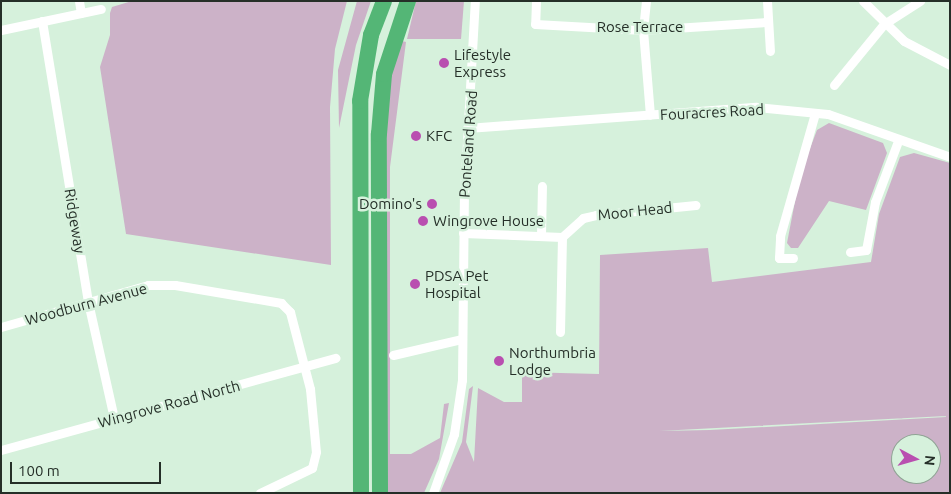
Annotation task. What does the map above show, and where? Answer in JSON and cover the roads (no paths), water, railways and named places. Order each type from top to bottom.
[{"type":"highway","points":[[361,493],[360,101],[369,43],[384,1]]},
{"type":"highway","points":[[380,493],[379,134],[386,66],[408,1]]},
{"type":"street","points":[[79,1],[82,13]]},
{"type":"street","name":"Ponteland Road","points":[[433,493],[454,434],[462,339],[463,233],[467,128],[471,90],[475,1]]},
{"type":"street","name":"Rose Terrace","points":[[536,1],[535,24],[643,30],[768,22]]},
{"type":"street","points":[[646,1],[643,30],[650,115]]},
{"type":"street","points":[[767,1],[770,51]]},
{"type":"street","points":[[862,1],[904,41],[950,65]]},
{"type":"street","points":[[834,84],[884,24],[920,1]]},
{"type":"street","points":[[1,30],[101,9]]},
{"type":"street","name":"Ridgeway","points":[[42,21],[88,302],[114,418]]},
{"type":"street","name":"Fouracres Road","points":[[467,128],[756,107],[815,113],[950,157]]},
{"type":"street","points":[[793,258],[778,258],[780,236],[815,113]]},
{"type":"street","points":[[850,252],[866,250],[874,202],[898,141]]},
{"type":"street","points":[[541,236],[542,186]]},
{"type":"street","name":"Moor Head","points":[[562,237],[583,218],[696,205]]},
{"type":"street","points":[[463,233],[562,237],[560,332]]},
{"type":"street","name":"Woodburn Avenue","points":[[1,327],[148,285],[175,285],[281,304],[290,312],[303,366],[316,452],[312,468],[260,493]]},
{"type":"street","points":[[394,355],[462,339]]},
{"type":"street","name":"Wingrove Road North","points":[[1,450],[336,358]]},
{"type":"place","name":"Lifestyle Express","points":[[444,63]]},
{"type":"place","name":"KFC","points":[[416,136]]},
{"type":"place","name":"Domino's","points":[[432,204]]},
{"type":"place","name":"Wingrove House","points":[[423,221]]},
{"type":"place","name":"PDSA Pet Hospital","points":[[415,284]]},
{"type":"place","name":"Northumbria Lodge","points":[[499,361]]}]
